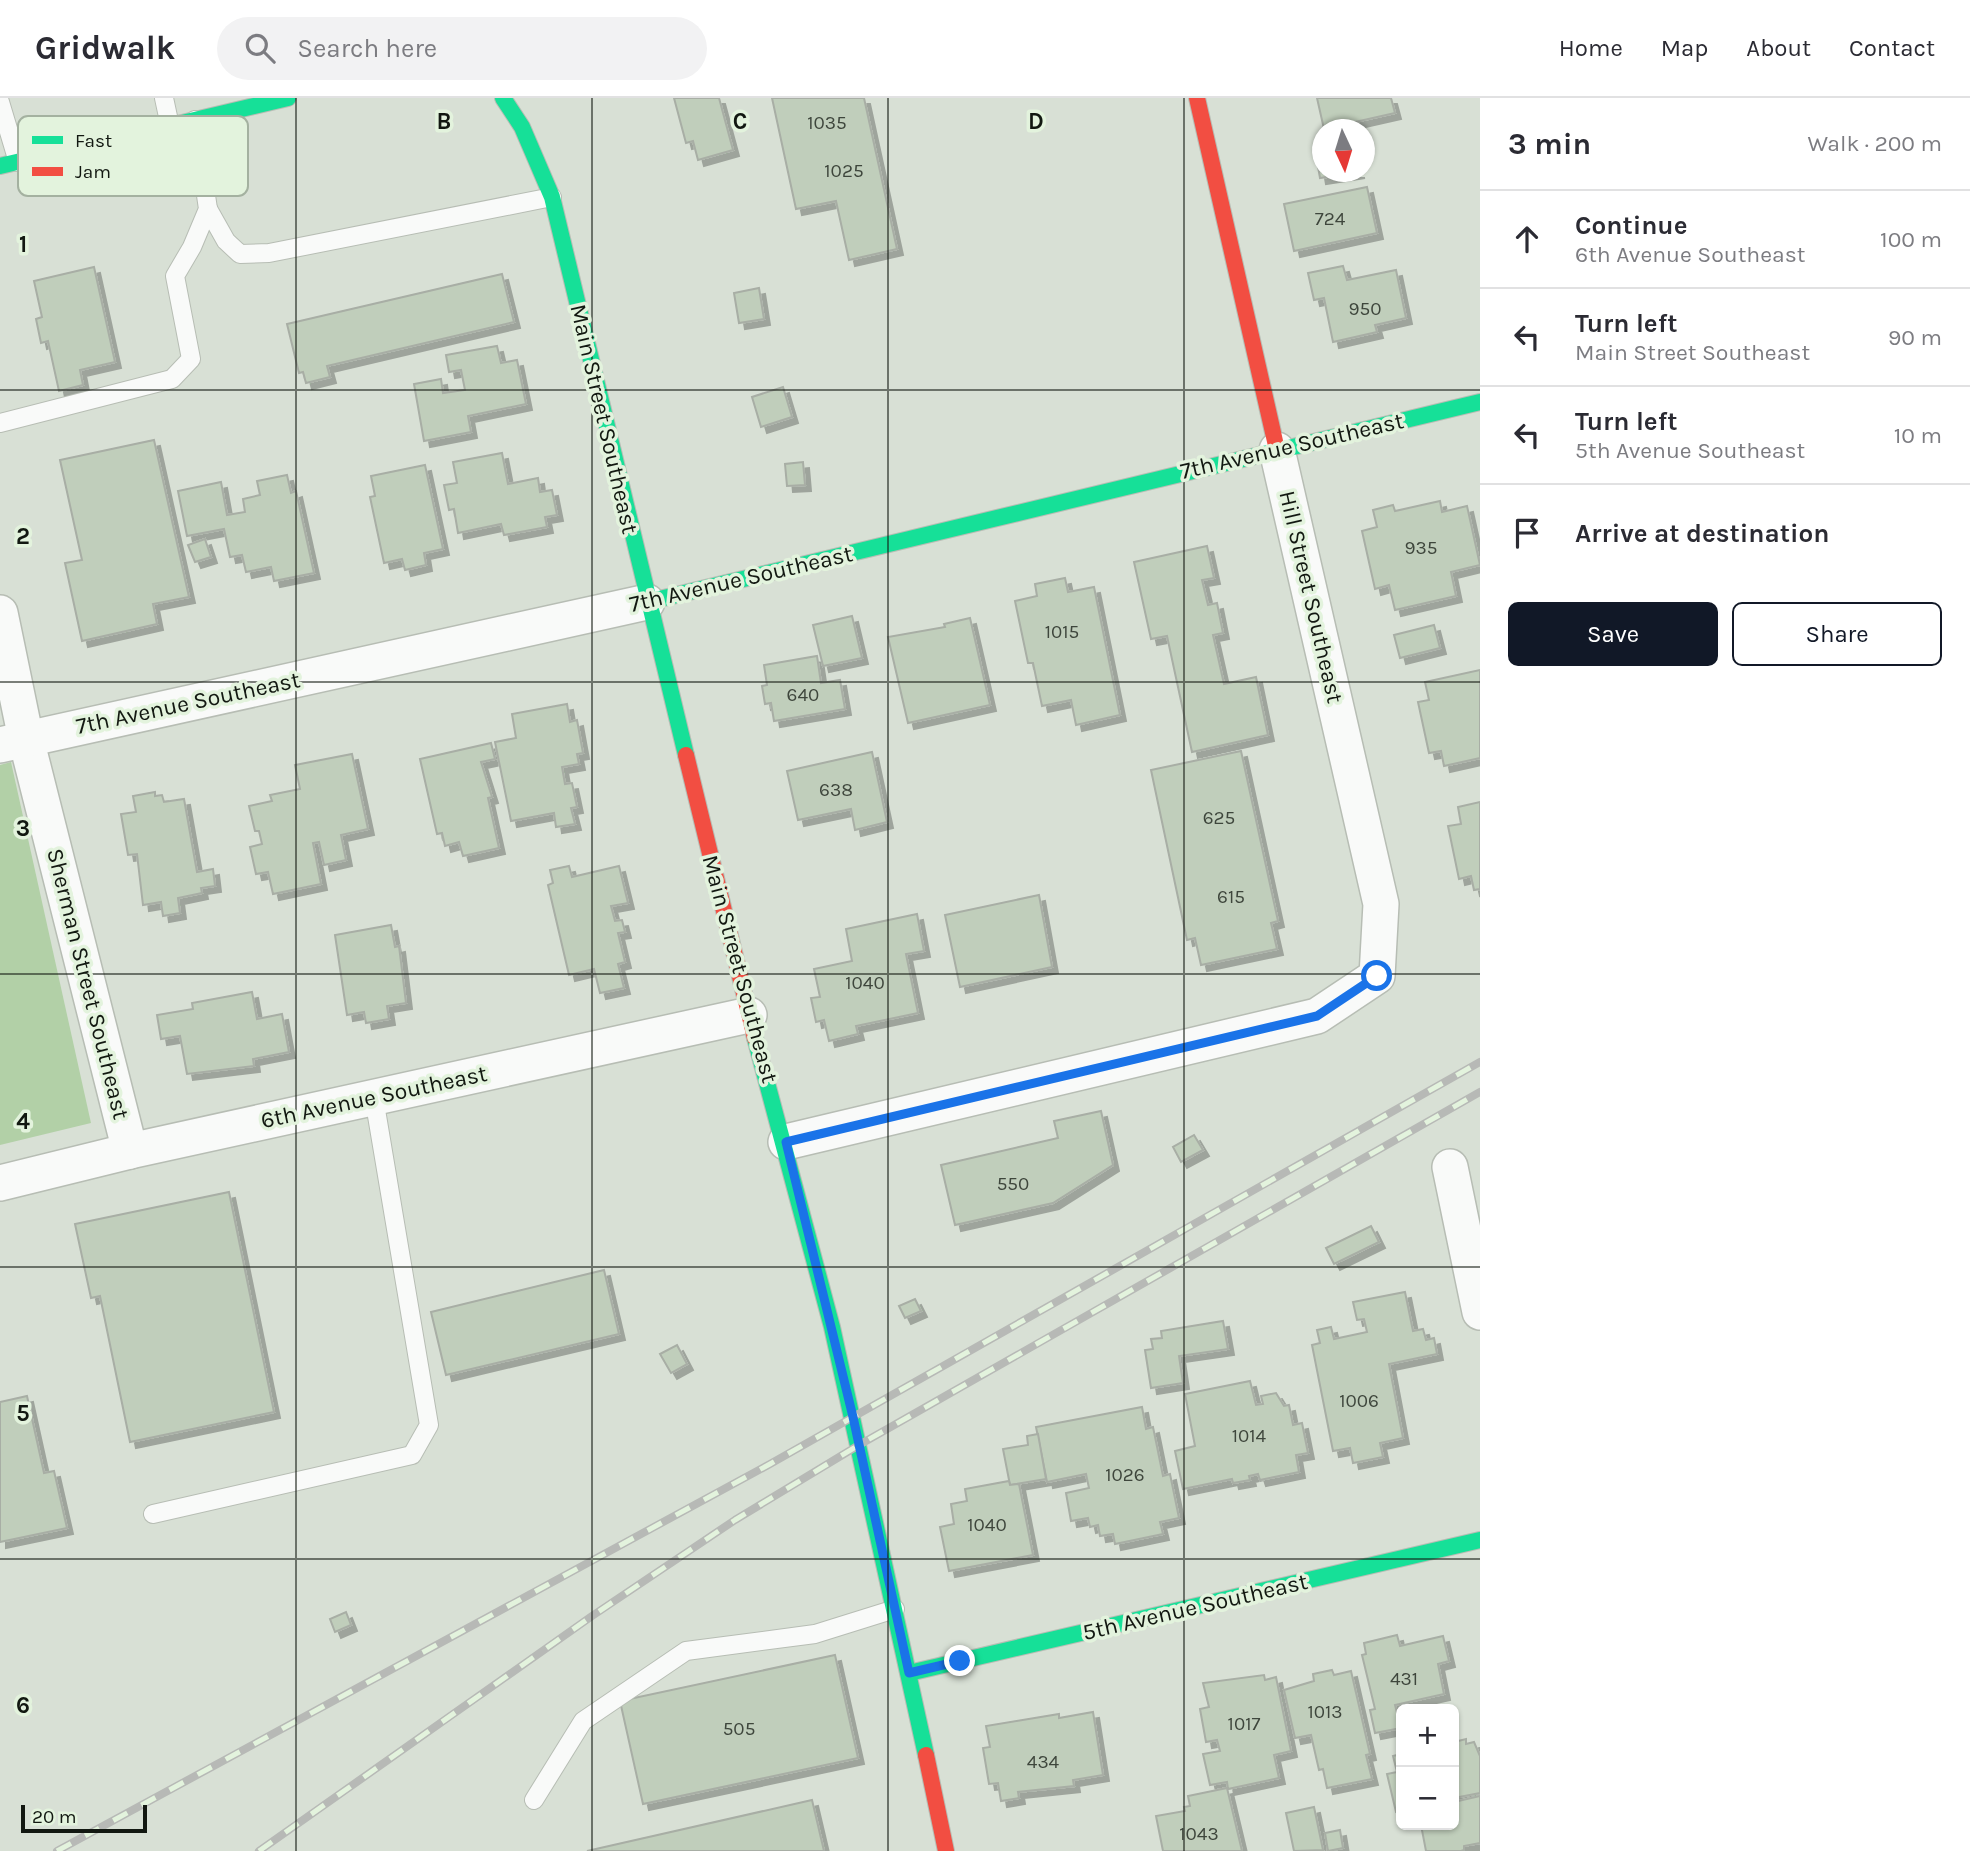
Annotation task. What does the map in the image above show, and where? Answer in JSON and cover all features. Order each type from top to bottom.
[{"type":"main road","name":"Main Street Southeast","points":[[503,98],[522,127],[552,197],[647,602],[749,1015],[786,1142],[853,1417],[946,1851]]},
{"type":"main road","name":"Hill Street Southeast","points":[[1197,98],[1277,450]]},
{"type":"main road","points":[[211,116],[279,99]]},
{"type":"main road","points":[[0,166],[18,162]]},
{"type":"main road","name":"7th Avenue Southeast","points":[[647,602],[1480,402]]},
{"type":"main road","name":"5th Avenue Southeast","points":[[909,1673],[1480,1541]]},
{"type":"street","name":"Hill Street Southeast","points":[[786,1142],[1317,1016],[1377,976],[1381,904],[1277,450]]},
{"type":"street","name":"7th Avenue Southeast","points":[[13,742],[647,602]]},
{"type":"street","name":"Sherman Street Southeast","points":[[0,613],[13,742],[131,1151]]},
{"type":"street","name":"6th Avenue Southeast","points":[[0,1183],[131,1151],[749,1015]]},
{"type":"street","points":[[1450,1167],[1480,1312]]},
{"type":"lane","points":[[164,98],[168,116]]},
{"type":"lane","points":[[0,102],[18,162]]},
{"type":"lane","points":[[206,196],[208,209],[226,241],[240,254],[269,253],[552,197]]},
{"type":"lane","points":[[0,423],[172,379],[191,359],[175,276],[192,247],[208,209]]},
{"type":"lane","points":[[153,1514],[412,1455],[429,1425],[373,1098]]},
{"type":"lane","points":[[534,1800],[583,1721],[686,1651],[815,1634],[895,1609]]},
{"type":"green space","points":[[11,762],[91,1123],[0,1145],[0,765]]},
{"type":"building","points":[[674,98],[719,98],[733,150],[698,160],[693,141],[686,143]]},
{"type":"building","points":[[772,98],[864,98],[897,249],[849,260],[836,201],[796,209]]},
{"type":"building","points":[[1317,98],[1391,98],[1395,113],[1368,119],[1322,119]]},
{"type":"building","points":[[1367,187],[1377,233],[1294,251],[1284,204]]},
{"type":"building","points":[[1343,266],[1347,280],[1396,270],[1406,318],[1375,325],[1377,332],[1333,342],[1324,298],[1314,300],[1308,273]]},
{"type":"building","points":[[94,267],[115,362],[80,370],[83,385],[59,391],[48,341],[41,343],[36,319],[42,317],[34,281]]},
{"type":"building","points":[[502,274],[514,322],[327,366],[330,377],[306,383],[303,372],[299,373],[287,324]]},
{"type":"building","points":[[759,288],[764,319],[739,323],[734,293]]},
{"type":"building","points":[[497,346],[501,363],[517,360],[526,404],[468,416],[471,432],[424,441],[414,384],[441,379],[443,393],[465,390],[461,370],[449,372],[446,355]]},
{"type":"building","points":[[783,387],[792,417],[761,427],[752,397]]},
{"type":"building","points":[[154,440],[189,597],[153,604],[157,624],[82,641],[65,563],[82,560],[60,460]]},
{"type":"building","points":[[502,453],[508,484],[538,478],[540,492],[552,490],[557,515],[545,517],[547,527],[504,535],[501,524],[458,533],[454,509],[449,510],[444,485],[457,483],[453,462]]},
{"type":"building","points":[[803,462],[805,485],[787,486],[785,464]]},
{"type":"building","points":[[425,465],[443,549],[424,553],[426,565],[405,570],[402,559],[384,563],[370,497],[375,496],[371,476]]},
{"type":"building","points":[[287,475],[291,493],[296,491],[314,573],[274,581],[271,567],[246,572],[242,555],[230,557],[224,529],[187,536],[178,491],[221,482],[227,515],[245,512],[243,499],[260,495],[257,481]]},
{"type":"building","points":[[1440,501],[1442,512],[1467,506],[1480,565],[1451,572],[1456,596],[1395,610],[1389,585],[1375,589],[1362,531],[1377,527],[1373,510],[1393,505],[1395,511]]},
{"type":"building","points":[[205,539],[211,557],[195,562],[188,545]]},
{"type":"building","points":[[1207,546],[1214,578],[1202,580],[1208,605],[1217,603],[1223,633],[1213,635],[1224,684],[1256,677],[1268,735],[1192,752],[1167,636],[1151,639],[1134,562]]},
{"type":"building","points":[[1065,578],[1068,592],[1094,587],[1120,715],[1076,725],[1071,700],[1042,706],[1033,663],[1028,663],[1015,601],[1037,596],[1035,584]]},
{"type":"building","points":[[852,616],[862,658],[823,666],[813,625]]},
{"type":"building","points":[[970,618],[990,705],[908,723],[888,637],[945,627],[944,624]]},
{"type":"building","points":[[1434,625],[1440,648],[1400,658],[1394,635]]},
{"type":"building","points":[[817,656],[821,683],[840,680],[845,709],[774,721],[771,703],[765,704],[762,686],[767,685],[764,665]]},
{"type":"building","points":[[1480,670],[1480,758],[1444,766],[1441,751],[1429,753],[1418,702],[1429,700],[1425,682]]},
{"type":"building","points":[[567,704],[570,722],[577,720],[583,753],[577,754],[579,764],[562,767],[565,784],[572,783],[577,807],[571,808],[575,824],[556,827],[554,813],[511,821],[495,742],[516,738],[512,714]]},
{"type":"building","points":[[491,743],[495,759],[481,762],[492,797],[488,798],[499,848],[463,856],[459,842],[445,846],[442,833],[437,834],[420,759]]},
{"type":"building","points":[[1241,751],[1278,921],[1271,923],[1277,949],[1201,965],[1195,938],[1187,940],[1151,770]]},
{"type":"building","points":[[872,752],[887,822],[855,830],[851,809],[798,820],[787,771]]},
{"type":"building","points":[[352,754],[368,829],[341,835],[346,860],[324,865],[319,842],[313,843],[321,884],[273,894],[268,872],[256,874],[250,847],[262,844],[259,831],[255,831],[249,806],[272,801],[270,795],[300,789],[295,765]]},
{"type":"building","points":[[155,792],[155,796],[162,795],[164,802],[184,799],[197,872],[213,869],[215,886],[201,888],[202,893],[178,898],[180,913],[163,916],[161,902],[143,905],[137,854],[128,855],[121,814],[136,812],[133,796]]},
{"type":"building","points":[[1480,802],[1480,889],[1474,890],[1471,876],[1459,879],[1448,826],[1461,824],[1458,807]]},
{"type":"building","points":[[569,866],[572,877],[619,866],[628,903],[611,906],[615,921],[622,920],[625,932],[618,933],[625,962],[618,964],[624,988],[600,993],[594,969],[569,975],[548,885],[553,883],[550,870]]},
{"type":"building","points":[[1039,895],[1052,967],[960,987],[945,915]]},
{"type":"building","points":[[917,914],[924,951],[906,954],[918,1013],[856,1026],[858,1034],[829,1041],[824,1020],[816,1022],[811,998],[820,997],[814,969],[852,961],[846,929]]},
{"type":"building","points":[[391,925],[395,947],[399,946],[406,1003],[387,1006],[389,1019],[366,1023],[364,1012],[347,1015],[335,935]]},
{"type":"building","points":[[252,992],[257,1019],[282,1014],[289,1052],[253,1059],[254,1066],[187,1074],[180,1036],[161,1039],[157,1015],[193,1009],[192,1003]]},
{"type":"building","points":[[1101,1111],[1113,1165],[1053,1203],[955,1225],[941,1165],[1058,1138],[1054,1121]]},
{"type":"building","points":[[1194,1135],[1203,1150],[1181,1162],[1173,1147]]},
{"type":"building","points":[[229,1192],[274,1412],[130,1442],[100,1296],[91,1298],[75,1224]]},
{"type":"building","points":[[1371,1226],[1379,1242],[1334,1264],[1326,1248]]},
{"type":"building","points":[[604,1270],[619,1334],[446,1375],[431,1312]]},
{"type":"building","points":[[1405,1292],[1413,1331],[1423,1329],[1426,1340],[1434,1338],[1437,1354],[1389,1364],[1403,1438],[1380,1443],[1383,1457],[1353,1463],[1350,1448],[1333,1451],[1312,1345],[1320,1343],[1317,1330],[1331,1327],[1334,1339],[1367,1332],[1364,1319],[1357,1320],[1353,1302]]},
{"type":"building","points":[[915,1299],[921,1311],[905,1318],[899,1306]]},
{"type":"building","points":[[1223,1321],[1228,1349],[1179,1356],[1183,1383],[1151,1388],[1145,1350],[1153,1349],[1151,1339],[1162,1338],[1161,1331]]},
{"type":"building","points":[[677,1345],[687,1364],[671,1373],[660,1354]]},
{"type":"building","points":[[1250,1381],[1256,1405],[1263,1404],[1261,1396],[1276,1393],[1284,1406],[1289,1405],[1293,1425],[1302,1423],[1308,1453],[1296,1455],[1299,1472],[1260,1480],[1258,1474],[1249,1476],[1250,1480],[1233,1483],[1232,1479],[1183,1489],[1175,1451],[1195,1446],[1185,1394]]},
{"type":"building","points":[[27,1396],[44,1473],[54,1471],[67,1528],[0,1542],[0,1402]]},
{"type":"building","points":[[1142,1407],[1146,1429],[1153,1427],[1163,1476],[1170,1474],[1179,1518],[1160,1522],[1163,1534],[1115,1544],[1113,1534],[1100,1536],[1098,1525],[1090,1527],[1088,1518],[1071,1521],[1066,1493],[1089,1488],[1086,1474],[1047,1482],[1036,1427]]},
{"type":"building","points":[[1038,1434],[1046,1479],[1010,1485],[1003,1449],[1028,1445],[1027,1436]]},
{"type":"building","points":[[1009,1481],[1010,1485],[1019,1484],[1033,1555],[949,1571],[940,1527],[954,1524],[951,1504],[967,1501],[965,1489]]},
{"type":"building","points":[[346,1612],[351,1625],[335,1632],[330,1619]]},
{"type":"building","points":[[1397,1635],[1400,1646],[1443,1636],[1449,1661],[1438,1664],[1444,1694],[1396,1704],[1396,1729],[1375,1733],[1370,1710],[1375,1709],[1362,1655],[1366,1654],[1364,1643]]},
{"type":"building","points":[[835,1655],[858,1758],[643,1804],[620,1701]]},
{"type":"building","points":[[1332,1670],[1334,1675],[1351,1671],[1370,1754],[1366,1755],[1372,1779],[1327,1788],[1323,1769],[1319,1770],[1311,1735],[1295,1738],[1284,1690],[1314,1681],[1313,1674]]},
{"type":"building","points":[[1264,1675],[1265,1680],[1276,1677],[1291,1751],[1274,1755],[1279,1778],[1228,1789],[1227,1782],[1210,1785],[1203,1754],[1220,1751],[1217,1740],[1206,1742],[1200,1709],[1209,1707],[1203,1683]]},
{"type":"building","points":[[1093,1712],[1103,1775],[1073,1780],[1074,1786],[1018,1792],[1019,1798],[1001,1801],[998,1783],[989,1784],[983,1748],[990,1747],[986,1726],[1059,1714],[1059,1718]]},
{"type":"building","points":[[1466,1739],[1466,1744],[1474,1742],[1480,1756],[1480,1793],[1459,1797],[1459,1741]]},
{"type":"building","points":[[1396,1772],[1396,1812],[1387,1774]]},
{"type":"building","points":[[1227,1788],[1242,1851],[1163,1851],[1156,1816],[1185,1811],[1184,1807],[1190,1806],[1188,1796]]},
{"type":"building","points":[[1480,1796],[1480,1843],[1464,1846],[1461,1851],[1426,1851],[1422,1830],[1459,1830],[1459,1801]]},
{"type":"building","points":[[812,1800],[824,1851],[587,1851]]},
{"type":"building","points":[[1314,1807],[1323,1850],[1294,1851],[1286,1813]]},
{"type":"building","points":[[1340,1830],[1343,1848],[1328,1851],[1325,1833]]},
{"type":"railway","points":[[57,1851],[770,1464],[1480,1062]]},
{"type":"railway","points":[[259,1851],[592,1616],[735,1520],[859,1445],[1480,1092]]},
{"type":"traffic: fast","points":[[212,116],[288,98]]},
{"type":"traffic: fast","points":[[503,98],[522,127],[552,197],[686,755]]},
{"type":"traffic: fast","points":[[0,166],[18,162]]},
{"type":"traffic: fast","points":[[647,602],[1480,402]]},
{"type":"traffic: fast","points":[[755,1038],[832,1327],[926,1755]]},
{"type":"traffic: fast","points":[[909,1673],[1480,1540]]},
{"type":"traffic: jam","points":[[1197,98],[1277,450]]},
{"type":"traffic: jam","points":[[686,755],[755,1038]]},
{"type":"traffic: jam","points":[[926,1755],[946,1851]]},
{"type":"route","points":[[960,1661],[909,1673],[828,1308],[786,1142],[1317,1016],[1377,976]]}]
